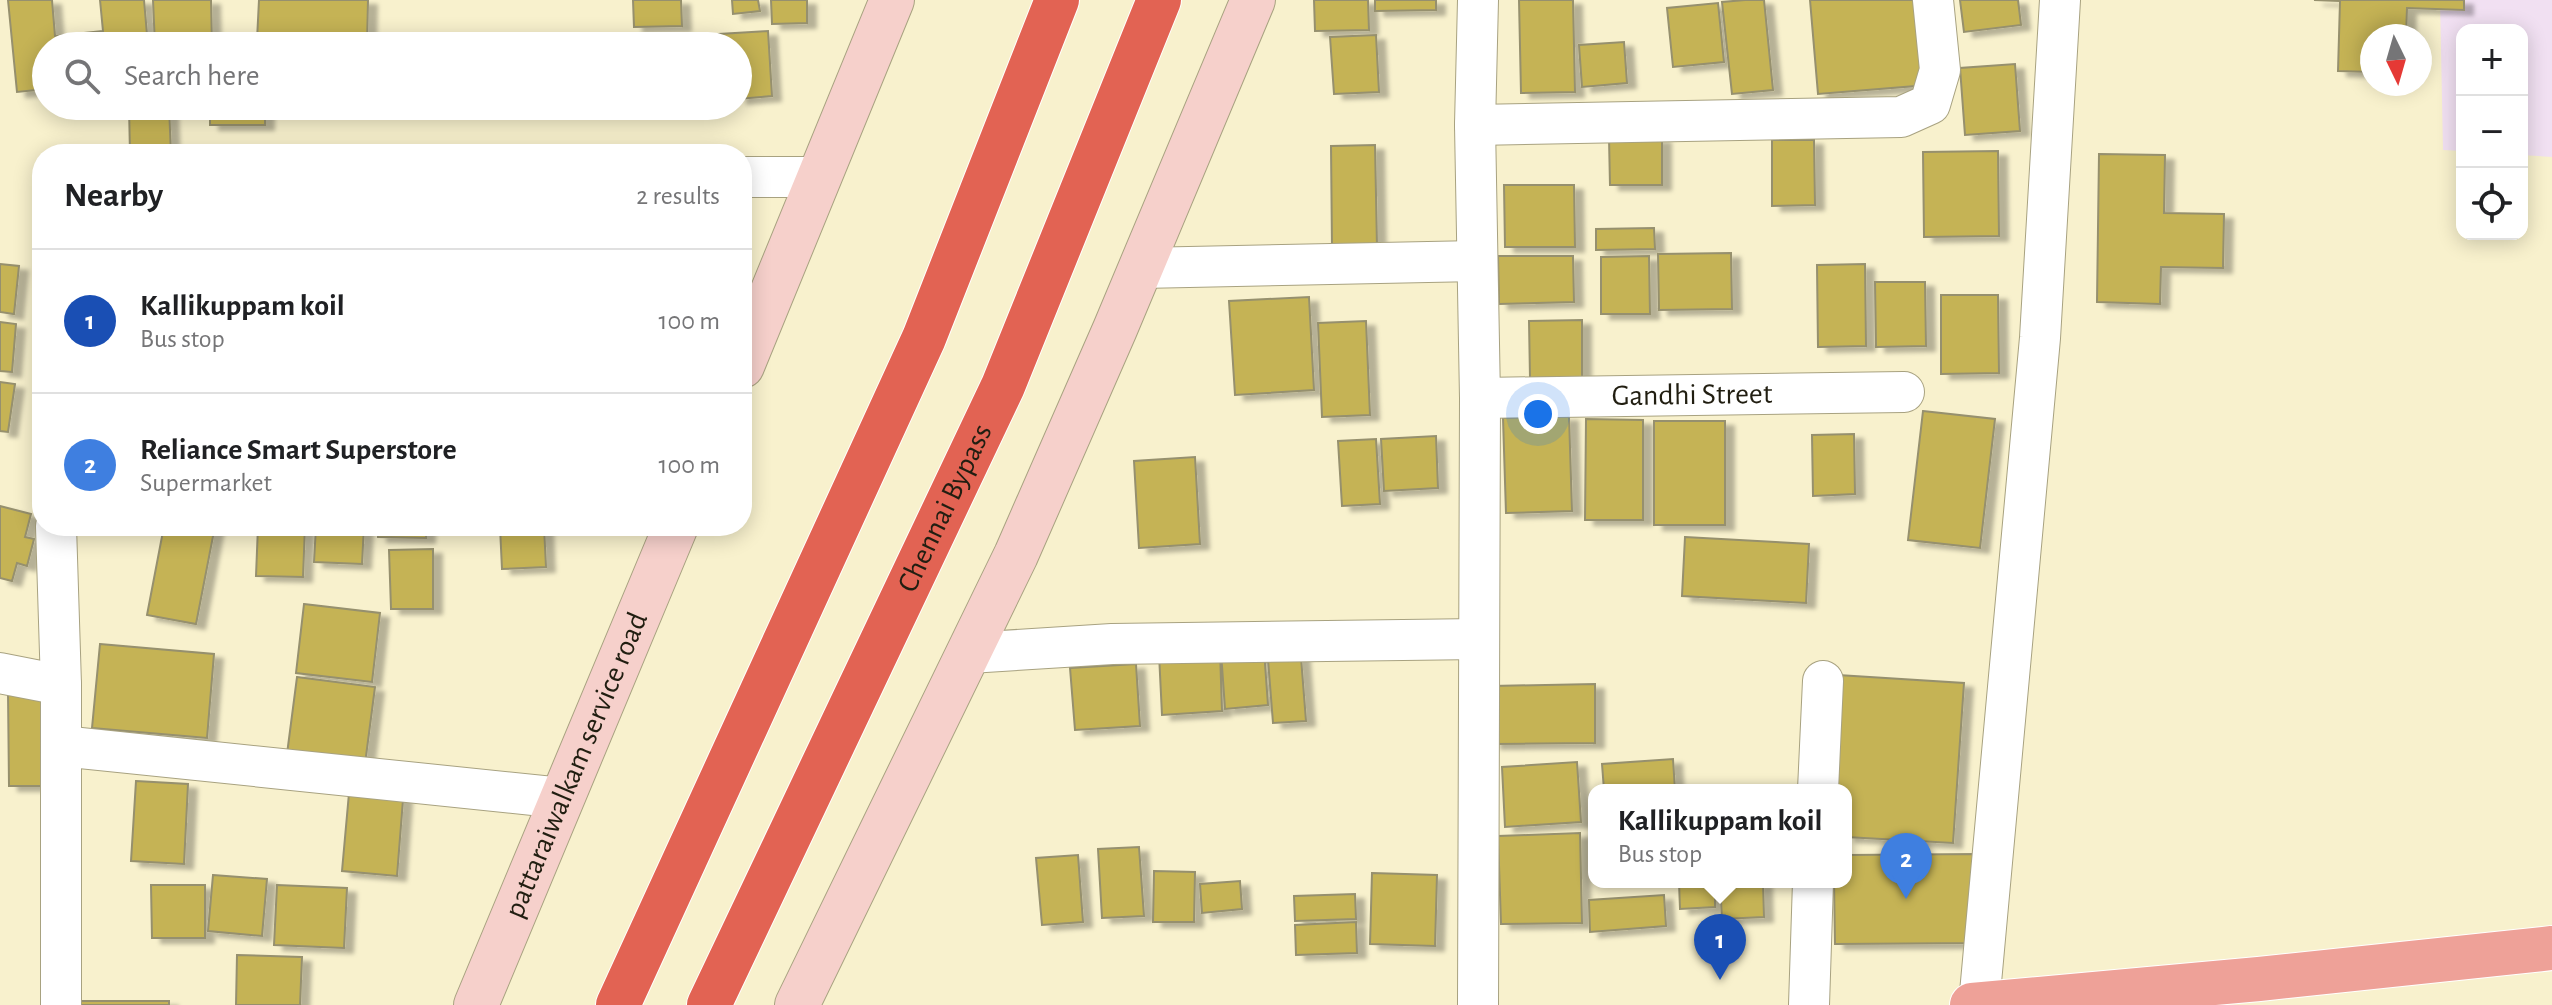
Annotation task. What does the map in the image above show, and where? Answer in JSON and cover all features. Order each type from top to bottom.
[{"type":"highway","points":[[618,1005],[924,338],[1057,0]]},
{"type":"highway","name":"Chennai Bypass","points":[[709,1005],[1003,386],[1159,0]]},
{"type":"main road","points":[[1984,1004],[2552,948]]},
{"type":"street","points":[[752,341],[892,0]]},
{"type":"street","points":[[797,1005],[1016,555],[1253,0]]},
{"type":"street","points":[[1478,0],[1475,125],[1480,398],[1478,1005]]},
{"type":"street","points":[[1475,125],[1901,117],[1930,104],[1940,70],[1933,0]]},
{"type":"street","points":[[1984,1004],[2040,338],[2060,0]]},
{"type":"street","points":[[752,177],[819,177]]},
{"type":"street","points":[[1141,268],[1477,261]]},
{"type":"street","name":"Gandhi Street","points":[[1480,398],[1904,392]]},
{"type":"street","points":[[56,536],[61,685],[61,1005]]},
{"type":"street","name":"pattaraiwalkam service road","points":[[476,1005],[672,536]]},
{"type":"street","points":[[969,653],[1112,644],[1479,639]]},
{"type":"street","points":[[0,673],[61,685]]},
{"type":"street","points":[[1818,784],[1823,681]]},
{"type":"street","points":[[61,746],[562,798]]},
{"type":"street","points":[[1809,1005],[1813,888]]},
{"type":"shaded area","points":[[2440,0],[2552,0],[2552,157],[2528,155],[2528,24],[2456,24],[2456,151],[2443,150]]},
{"type":"building","points":[[8,0],[52,0],[55,32],[32,32],[32,90],[17,92]]},
{"type":"building","points":[[100,0],[144,0],[147,32],[93,32],[103,31]]},
{"type":"building","points":[[153,0],[211,0],[212,32],[154,32]]},
{"type":"building","points":[[259,0],[368,0],[367,32],[257,32]]},
{"type":"building","points":[[633,0],[681,0],[682,26],[634,27]]},
{"type":"building","points":[[732,0],[758,0],[760,11],[733,14]]},
{"type":"building","points":[[771,0],[807,0],[807,23],[772,24]]},
{"type":"building","points":[[1314,0],[1368,0],[1369,30],[1315,31]]},
{"type":"building","points":[[1375,0],[1436,0],[1436,10],[1375,11]]},
{"type":"building","points":[[1519,0],[1573,0],[1575,92],[1521,93]]},
{"type":"building","points":[[1764,0],[1773,90],[1732,94],[1722,2]]},
{"type":"building","points":[[1810,0],[1921,0],[1928,85],[1818,94]]},
{"type":"building","points":[[1960,0],[2018,0],[2021,25],[1964,32]]},
{"type":"building","points":[[2314,0],[2464,0],[2464,10],[2407,8],[2406,24],[2360,24],[2360,72],[2338,71],[2340,1]]},
{"type":"building","points":[[1718,3],[1724,62],[1673,67],[1667,8]]},
{"type":"building","points":[[768,31],[772,96],[752,98],[752,32]]},
{"type":"building","points":[[1376,35],[1379,92],[1334,94],[1330,37]]},
{"type":"building","points":[[1624,42],[1627,83],[1582,87],[1579,45]]},
{"type":"building","points":[[2015,64],[2020,131],[1965,135],[1960,68]]},
{"type":"building","points":[[129,120],[170,120],[171,144],[130,144]]},
{"type":"building","points":[[210,120],[265,120],[265,125],[210,125]]},
{"type":"building","points":[[1609,138],[1662,138],[1662,185],[1610,185]]},
{"type":"building","points":[[1772,140],[1814,140],[1815,205],[1772,206]]},
{"type":"building","points":[[1375,145],[1377,246],[1332,247],[1331,146]]},
{"type":"building","points":[[1998,151],[1999,236],[1924,237],[1923,152]]},
{"type":"building","points":[[2099,154],[2165,155],[2164,213],[2224,214],[2223,268],[2161,267],[2160,304],[2097,302]]},
{"type":"building","points":[[1504,185],[1574,185],[1575,247],[1505,247]]},
{"type":"building","points":[[1654,228],[1655,249],[1596,250],[1596,229]]},
{"type":"building","points":[[1731,253],[1732,309],[1659,310],[1658,254]]},
{"type":"building","points":[[1498,256],[1573,256],[1574,302],[1499,304]]},
{"type":"building","points":[[1649,256],[1650,314],[1601,314],[1601,257]]},
{"type":"building","points":[[0,264],[19,266],[14,314],[0,312]]},
{"type":"building","points":[[1865,264],[1866,346],[1818,347],[1817,265]]},
{"type":"building","points":[[1875,282],[1925,282],[1926,346],[1876,347]]},
{"type":"building","points":[[1941,295],[1998,295],[1999,373],[1941,374]]},
{"type":"building","points":[[1309,297],[1314,390],[1235,395],[1229,301]]},
{"type":"building","points":[[1582,320],[1582,377],[1530,378],[1529,321]]},
{"type":"building","points":[[1366,321],[1370,415],[1322,417],[1318,323]]},
{"type":"building","points":[[0,322],[16,324],[12,372],[0,371]]},
{"type":"building","points":[[0,382],[15,384],[8,432],[0,431]]},
{"type":"building","points":[[1923,411],[1995,419],[1980,548],[1908,540]]},
{"type":"building","points":[[1569,416],[1572,511],[1506,513],[1503,418]]},
{"type":"building","points":[[1586,419],[1643,420],[1643,520],[1585,520]]},
{"type":"building","points":[[1654,421],[1725,421],[1725,525],[1654,525]]},
{"type":"building","points":[[1854,434],[1855,494],[1813,496],[1812,435]]},
{"type":"building","points":[[1436,436],[1438,488],[1384,491],[1381,439]]},
{"type":"building","points":[[1376,439],[1380,504],[1342,506],[1338,441]]},
{"type":"building","points":[[1195,457],[1200,544],[1139,548],[1134,461]]},
{"type":"building","points":[[0,506],[31,514],[25,537],[34,539],[27,566],[17,563],[12,581],[0,578]]},
{"type":"building","points":[[162,536],[213,536],[196,624],[147,615]]},
{"type":"building","points":[[258,536],[305,536],[303,577],[256,576]]},
{"type":"building","points":[[315,536],[363,536],[362,564],[314,562]]},
{"type":"building","points":[[426,536],[426,538],[378,537]]},
{"type":"building","points":[[500,536],[544,536],[546,567],[502,569]]},
{"type":"building","points":[[1685,537],[1809,544],[1806,603],[1682,596]]},
{"type":"building","points":[[433,549],[433,609],[391,609],[389,550]]},
{"type":"building","points":[[304,604],[380,613],[372,682],[296,673]]},
{"type":"building","points":[[100,644],[214,654],[207,738],[92,728]]},
{"type":"building","points":[[1300,645],[1306,721],[1273,723],[1267,647]]},
{"type":"building","points":[[1264,650],[1268,705],[1225,709],[1221,652]]},
{"type":"building","points":[[1220,651],[1222,711],[1162,715],[1159,654]]},
{"type":"building","points":[[1136,664],[1140,726],[1075,730],[1070,668]]},
{"type":"building","points":[[1838,675],[1964,683],[1953,843],[1852,837],[1852,784],[1830,784]]},
{"type":"building","points":[[297,677],[375,687],[365,764],[287,754]]},
{"type":"building","points":[[1595,684],[1595,743],[1492,744],[1492,686]]},
{"type":"building","points":[[8,692],[44,692],[43,786],[9,786]]},
{"type":"building","points":[[1673,759],[1675,784],[1604,784],[1602,764]]},
{"type":"building","points":[[1577,762],[1581,822],[1505,827],[1502,767]]},
{"type":"building","points":[[136,781],[188,784],[184,864],[131,861]]},
{"type":"building","points":[[350,782],[404,787],[397,876],[342,871]]},
{"type":"building","points":[[1580,833],[1582,923],[1501,924],[1498,836]]},
{"type":"building","points":[[1139,847],[1144,916],[1102,918],[1098,849]]},
{"type":"building","points":[[1977,854],[1978,943],[1835,944],[1834,888],[1852,888],[1852,855]]},
{"type":"building","points":[[1078,855],[1083,922],[1042,925],[1036,858]]},
{"type":"building","points":[[1154,871],[1195,872],[1194,922],[1153,922]]},
{"type":"building","points":[[1372,873],[1437,875],[1435,946],[1370,944]]},
{"type":"building","points":[[213,875],[267,879],[262,936],[208,931]]},
{"type":"building","points":[[1240,881],[1242,909],[1202,913],[1200,884]]},
{"type":"building","points":[[151,885],[205,885],[205,938],[152,938]]},
{"type":"building","points":[[277,885],[347,888],[344,948],[274,945]]},
{"type":"building","points":[[1679,888],[1715,888],[1715,907],[1680,909]]},
{"type":"building","points":[[1720,888],[1763,888],[1764,917],[1722,919]]},
{"type":"building","points":[[1355,894],[1356,919],[1295,921],[1294,896]]},
{"type":"building","points":[[1664,895],[1666,926],[1590,932],[1589,900]]},
{"type":"building","points":[[1356,922],[1357,953],[1296,955],[1295,925]]},
{"type":"building","points":[[237,955],[302,957],[300,1005],[236,1005]]},
{"type":"building","points":[[78,1001],[169,1001],[169,1005],[78,1005]]},
{"type":"place","name":"Reliance Smart Superstore","points":[[1906,899]]},
{"type":"place","name":"Kallikuppam koil","points":[[1720,980]]}]
